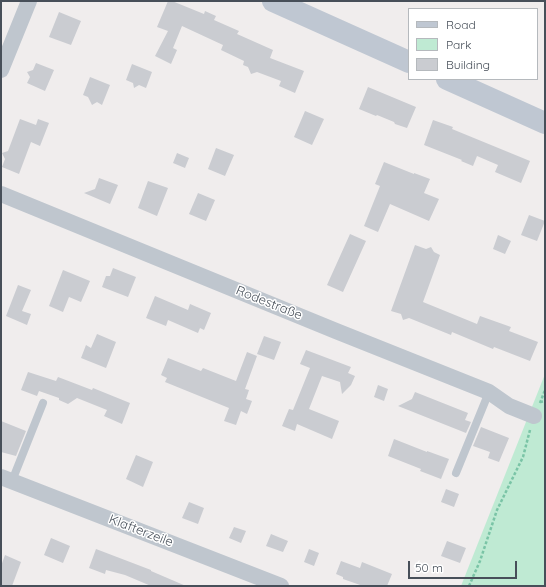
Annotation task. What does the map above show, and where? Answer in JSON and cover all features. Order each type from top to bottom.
[{"type":"street","points":[[1,70],[29,1]]},
{"type":"street","points":[[273,1],[408,62]]},
{"type":"street","points":[[448,80],[545,123]]},
{"type":"street","name":"Rodestraße","points":[[1,194],[489,392],[508,406],[537,409]]},
{"type":"street","name":"Klafterzeile","points":[[6,479],[280,586]]},
{"type":"lane","points":[[456,473],[489,392]]},
{"type":"lane","points":[[6,479],[43,403]]},
{"type":"path","points":[[469,586],[480,561],[497,510],[523,457],[537,409],[545,390]]},
{"type":"path","points":[[537,409],[545,401]]},
{"type":"green space","points":[[545,374],[545,586],[461,586]]},
{"type":"building","points":[[168,1],[172,1],[204,14],[205,11],[216,16],[214,20],[239,31],[237,34],[273,50],[270,58],[304,71],[295,93],[279,86],[281,81],[257,72],[251,74],[248,67],[243,65],[244,61],[221,50],[223,45],[182,26],[173,48],[177,50],[171,64],[155,56],[168,31],[157,27]]},
{"type":"building","points":[[59,12],[81,21],[71,45],[49,37]]},
{"type":"building","points":[[36,63],[54,70],[45,91],[27,83],[30,77],[27,72],[33,70]]},
{"type":"building","points":[[132,64],[152,72],[146,88],[139,85],[134,88],[133,83],[126,80]]},
{"type":"building","points":[[90,77],[110,85],[102,105],[97,102],[92,105],[88,97],[83,95]]},
{"type":"building","points":[[368,87],[416,107],[407,128],[359,109]]},
{"type":"building","points":[[305,111],[324,119],[312,145],[294,137]]},
{"type":"building","points":[[20,119],[36,125],[38,119],[49,123],[40,146],[31,142],[19,174],[2,167],[5,159],[2,153],[8,151]]},
{"type":"building","points":[[433,120],[453,127],[452,129],[530,161],[521,183],[495,172],[498,165],[477,156],[473,166],[424,145]]},
{"type":"building","points":[[216,148],[234,155],[225,176],[208,169]]},
{"type":"building","points":[[177,153],[189,158],[185,168],[173,163]]},
{"type":"building","points":[[384,162],[430,179],[424,193],[439,199],[429,221],[390,204],[378,232],[364,226],[380,186],[375,184]]},
{"type":"building","points":[[99,178],[118,185],[110,204],[84,193],[95,189]]},
{"type":"building","points":[[148,181],[168,188],[157,216],[138,208]]},
{"type":"building","points":[[198,193],[215,200],[206,221],[189,214]]},
{"type":"building","points":[[529,215],[545,221],[537,241],[521,235]]},
{"type":"building","points":[[350,234],[366,241],[343,292],[327,285]]},
{"type":"building","points":[[498,235],[511,241],[505,254],[493,249]]},
{"type":"building","points":[[415,245],[426,249],[431,247],[434,252],[440,255],[423,302],[477,324],[480,316],[511,327],[509,331],[538,342],[530,361],[494,347],[493,349],[452,332],[451,335],[409,318],[403,320],[401,314],[391,311]]},
{"type":"building","points":[[113,268],[136,277],[128,297],[102,287],[106,276],[110,276]]},
{"type":"building","points":[[63,270],[90,281],[81,302],[69,297],[63,312],[49,306]]},
{"type":"building","points":[[18,285],[31,290],[22,311],[31,314],[27,325],[6,316]]},
{"type":"building","points":[[155,296],[188,310],[190,304],[211,313],[204,330],[200,328],[198,333],[168,320],[166,326],[146,318]]},
{"type":"building","points":[[97,334],[116,342],[106,368],[81,358],[86,345],[91,348]]},
{"type":"building","points":[[264,336],[281,342],[274,360],[257,354]]},
{"type":"building","points":[[306,350],[351,367],[348,373],[355,376],[351,385],[342,394],[340,382],[322,376],[309,409],[339,421],[332,439],[297,424],[295,431],[282,426],[289,409],[293,410],[310,368],[300,364]]},
{"type":"building","points":[[247,352],[257,356],[245,389],[249,390],[246,399],[252,401],[247,414],[241,411],[236,425],[224,421],[229,408],[165,382],[167,378],[161,375],[168,358],[201,371],[203,368],[236,381]]},
{"type":"building","points":[[28,372],[56,381],[58,377],[92,390],[93,388],[130,403],[122,424],[104,416],[107,410],[77,398],[68,404],[59,400],[59,398],[39,391],[37,396],[21,390]]},
{"type":"building","points":[[378,385],[388,389],[384,401],[374,397]]},
{"type":"building","points":[[415,392],[468,413],[465,420],[471,422],[466,433],[398,406],[412,399]]},
{"type":"building","points":[[1,421],[26,431],[16,456],[1,452]]},
{"type":"building","points":[[481,427],[509,438],[499,462],[488,458],[490,452],[473,446]]},
{"type":"building","points":[[394,439],[449,459],[441,479],[420,471],[421,469],[388,456]]},
{"type":"building","points":[[136,455],[153,462],[143,487],[126,479]]},
{"type":"building","points":[[446,489],[459,494],[454,507],[441,502]]},
{"type":"building","points":[[189,502],[204,508],[198,524],[182,518]]},
{"type":"building","points":[[234,527],[246,531],[241,543],[229,538]]},
{"type":"building","points":[[271,534],[288,541],[283,552],[266,546]]},
{"type":"building","points":[[51,538],[70,546],[63,563],[44,555]]},
{"type":"building","points":[[447,541],[466,548],[460,563],[441,556]]},
{"type":"building","points":[[96,549],[151,570],[186,586],[151,586],[125,575],[106,570],[105,574],[89,568]]},
{"type":"building","points":[[309,549],[319,553],[314,566],[304,562]]},
{"type":"building","points":[[5,555],[21,562],[12,586],[1,586],[1,566]]},
{"type":"building","points":[[341,561],[360,568],[362,562],[392,574],[387,586],[363,586],[343,579],[343,577],[336,574]]}]
